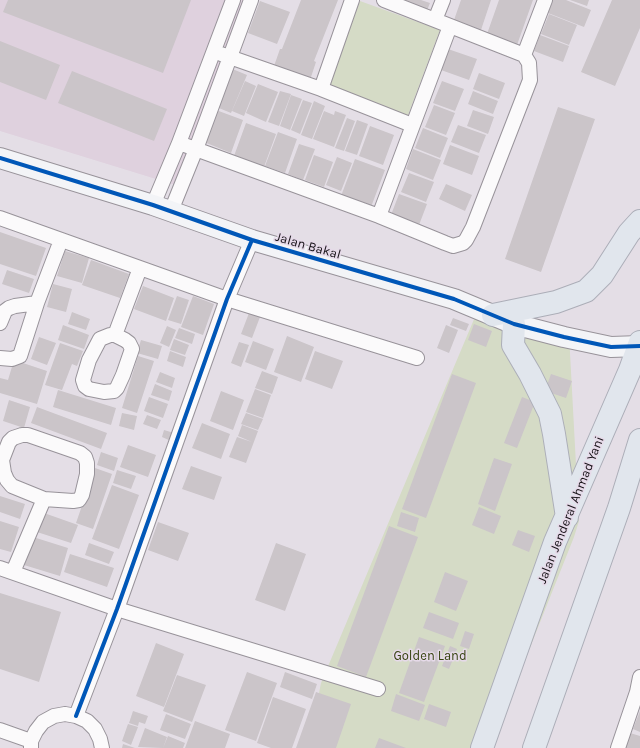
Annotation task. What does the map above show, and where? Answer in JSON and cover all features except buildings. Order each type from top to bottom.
[{"type":"highway","points":[[493,315],[556,302],[586,291],[602,275],[629,233],[640,221]]},
{"type":"highway","points":[[514,324],[513,345],[530,374],[550,414],[567,518]]},
{"type":"highway","name":"Jalan Jenderal Ahmad Yani","points":[[482,748],[555,542],[635,372],[640,345]]},
{"type":"highway","points":[[534,748],[619,508],[640,440]]},
{"type":"highway","points":[[619,508],[640,483]]},
{"type":"street","points":[[162,208],[179,143],[233,0]]},
{"type":"street","points":[[162,208],[196,149],[251,0]]},
{"type":"street","points":[[321,89],[352,0]]},
{"type":"street","points":[[179,143],[379,216],[453,246],[462,243],[466,240],[473,226],[530,80],[529,63],[524,55],[384,0]]},
{"type":"street","points":[[435,20],[443,0]]},
{"type":"street","points":[[524,55],[545,0]]},
{"type":"street","points":[[379,216],[450,26]]},
{"type":"street","points":[[214,51],[230,58],[321,89],[412,125]]},
{"type":"street","name":"Jalan Bakal","points":[[0,158],[162,208],[252,240],[454,299],[514,324],[611,347],[640,345]]},
{"type":"street","points":[[0,218],[227,299],[417,358]]},
{"type":"street","points":[[0,358],[12,359],[20,356],[37,303],[61,240]]},
{"type":"street","points":[[76,716],[117,609],[227,299],[252,240]]},
{"type":"street","points":[[115,335],[140,268]]},
{"type":"street","points":[[0,323],[9,308],[37,303]]},
{"type":"street","points":[[611,347],[635,372]]},
{"type":"street","points":[[28,435],[80,453],[85,457],[87,463],[87,474],[82,495],[79,500],[44,499],[12,486],[7,480],[2,460],[9,442],[13,438],[28,435]]},
{"type":"street","points":[[44,499],[6,570],[117,609],[378,689]]},
{"type":"street","points":[[618,748],[638,693],[640,677]]},
{"type":"street","points":[[0,730],[31,745],[36,731],[44,722],[54,716],[65,714],[76,716],[87,721],[95,729],[100,739],[102,748]]},
{"type":"shaded area","points":[[0,0],[252,0],[182,187],[0,131]]},
{"type":"green space","points":[[360,1],[440,30],[407,118],[327,88]]},
{"type":"green space","name":"Golden Land","points":[[480,305],[569,334],[579,521],[574,537],[490,748],[308,748],[321,683]]},
{"type":"cycle path","points":[[0,158],[153,205],[252,240],[454,299],[514,324],[611,347],[640,346]]},
{"type":"cycle path","points":[[76,716],[117,609],[227,299],[252,240]]}]
